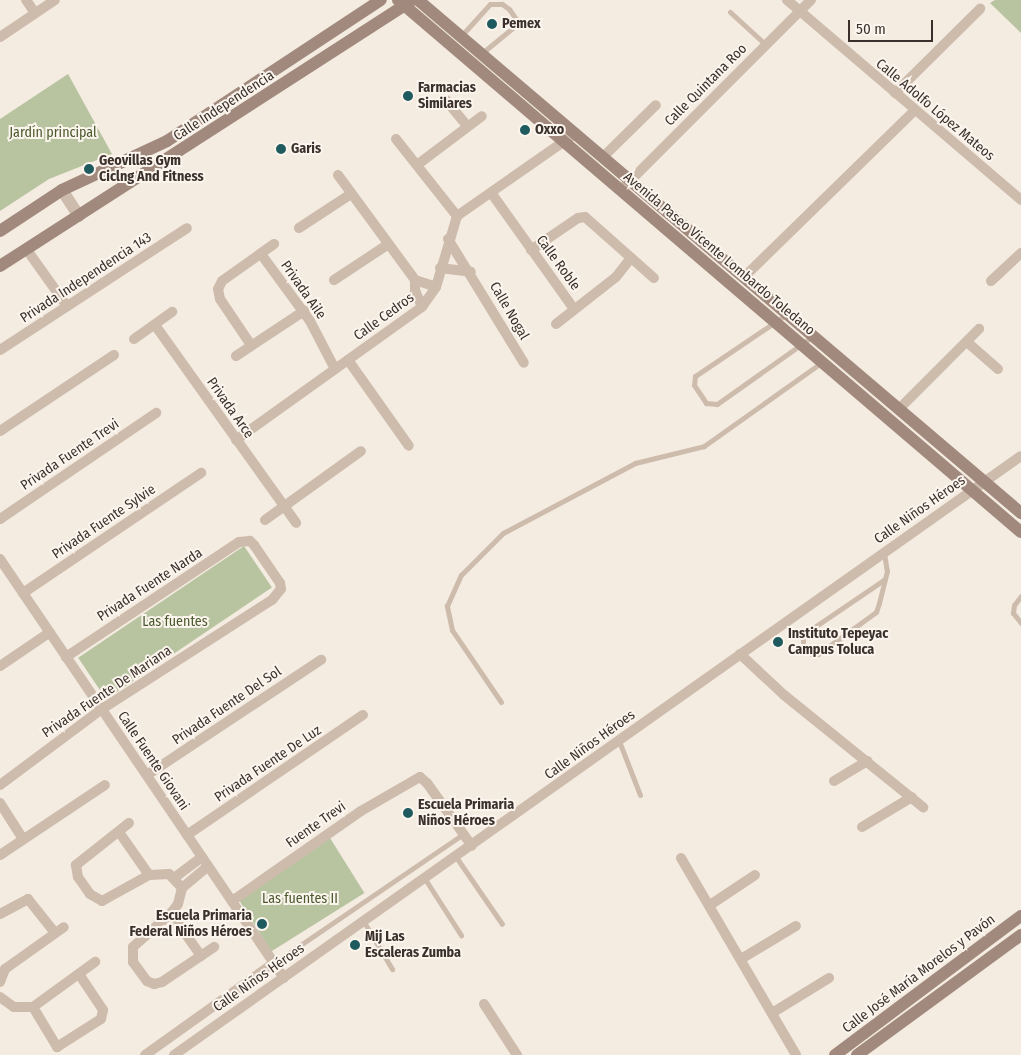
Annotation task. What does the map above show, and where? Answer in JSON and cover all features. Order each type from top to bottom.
[{"type":"main road","name":"Calle Independencia","points":[[0,231],[62,190],[167,141],[381,0]]},
{"type":"main road","name":"Calle Independencia","points":[[0,266],[414,2]]},
{"type":"main road","name":"Avenida Paseo Vicente Lombardo Toledano","points":[[414,2],[461,36],[576,133],[603,157],[625,185],[822,362],[1021,532]]},
{"type":"main road","name":"Avenida Paseo Vicente Lombardo Toledano","points":[[414,2],[454,47],[565,142],[625,185],[744,276],[1021,513]]},
{"type":"main road","name":"Calle José María Morelos y Pavón","points":[[835,1055],[1021,916]]},
{"type":"main road","name":"Calle José María Morelos y Pavón","points":[[857,1055],[1021,935]]},
{"type":"street","points":[[26,0],[35,13]]},
{"type":"street","points":[[0,37],[55,0]]},
{"type":"street","name":"Calle Adolfo López Mateos","points":[[788,0],[799,12],[914,111],[1021,200]]},
{"type":"street","name":"Calle Quintana Roo","points":[[625,185],[811,0]]},
{"type":"street","points":[[895,93],[980,9]]},
{"type":"street","points":[[446,100],[468,126]]},
{"type":"street","points":[[603,157],[656,105]]},
{"type":"street","points":[[744,276],[914,111]]},
{"type":"street","points":[[417,165],[482,116]]},
{"type":"street","points":[[396,139],[457,216],[492,194],[576,133]]},
{"type":"street","points":[[338,175],[387,245],[415,280],[436,287]]},
{"type":"street","points":[[62,190],[79,216]]},
{"type":"street","points":[[300,228],[351,194]]},
{"type":"street","name":"Calle Roble","points":[[492,194],[574,309],[616,278],[630,258]]},
{"type":"street","name":"Calle Cedros","points":[[236,440],[422,308],[436,287],[448,239],[457,216]]},
{"type":"street","points":[[531,250],[578,218],[585,217],[654,278]]},
{"type":"street","name":"Privada Independencia 143","points":[[0,350],[187,228]]},
{"type":"street","name":"Calle Nogal","points":[[448,239],[471,272],[524,364]]},
{"type":"street","name":"Privada Aile","points":[[252,345],[220,299],[218,289],[222,281],[274,244]]},
{"type":"street","points":[[334,280],[387,245]]},
{"type":"street","points":[[27,250],[67,306]]},
{"type":"street","points":[[991,281],[1021,253]]},
{"type":"street","name":"Privada Aile","points":[[261,254],[304,311],[335,369]]},
{"type":"street","points":[[440,268],[471,272]]},
{"type":"street","points":[[415,280],[415,290],[422,308]]},
{"type":"street","points":[[556,324],[574,309]]},
{"type":"street","points":[[236,356],[304,311]]},
{"type":"street","points":[[134,339],[172,312]]},
{"type":"street","name":"Privada Arce","points":[[155,325],[296,523]]},
{"type":"street","points":[[900,408],[979,329]]},
{"type":"street","points":[[967,342],[998,369]]},
{"type":"street","points":[[0,430],[114,355]]},
{"type":"street","points":[[348,360],[409,446]]},
{"type":"street","name":"Privada Fuente Trevi","points":[[0,519],[156,413]]},
{"type":"street","points":[[265,520],[361,451]]},
{"type":"street","name":"Calle Niños Héroes","points":[[179,1054],[1021,456]]},
{"type":"street","name":"Privada Fuente Sylvie","points":[[23,593],[201,473]]},
{"type":"street","name":"Privada Fuente Narda","points":[[66,656],[240,542],[250,542]]},
{"type":"street","name":"Privada Fuente De Mariana","points":[[0,785],[102,710],[279,594],[280,583],[250,542]]},
{"type":"street","name":"Calle Fuente Giovani","points":[[1,563],[50,632],[284,978]]},
{"type":"street","points":[[0,666],[50,632]]},
{"type":"street","points":[[740,654],[784,695],[923,807]]},
{"type":"street","name":"Privada Fuente Del Sol","points":[[147,775],[321,660]]},
{"type":"street","name":"Privada Fuente De Luz","points":[[188,835],[363,715]]},
{"type":"street","points":[[834,781],[867,761]]},
{"type":"street","name":"Fuente Trevi","points":[[232,901],[361,811],[420,778],[425,780],[463,834]]},
{"type":"street","points":[[0,855],[105,785]]},
{"type":"street","points":[[862,827],[912,797]]},
{"type":"street","points":[[0,803],[23,839]]},
{"type":"street","points":[[129,823],[76,865],[78,877],[86,888],[102,901],[149,874],[168,874],[182,888]]},
{"type":"street","points":[[119,832],[149,874]]},
{"type":"street","points":[[463,834],[472,846]]},
{"type":"street","points":[[174,878],[202,857]]},
{"type":"street","points":[[680,858],[710,905],[796,1055]]},
{"type":"street","points":[[208,866],[182,888],[178,904],[171,913],[133,947],[131,956],[138,970],[154,984],[214,947]]},
{"type":"street","points":[[710,905],[755,875]]},
{"type":"street","points":[[0,914],[28,899],[59,930],[3,965],[0,982]]},
{"type":"street","points":[[171,913],[201,956]]},
{"type":"street","points":[[741,959],[796,926]]},
{"type":"street","points":[[2,1003],[33,1007],[94,962]]},
{"type":"street","points":[[145,1055],[274,963]]},
{"type":"street","points":[[33,1007],[58,1047],[101,1018],[103,1010],[79,974]]},
{"type":"street","points":[[772,1013],[829,978]]},
{"type":"street","points":[[484,1004],[516,1055]]},
{"type":"lane","points":[[454,47],[461,36],[490,4],[502,4],[509,9],[516,19],[515,26],[472,62]]},
{"type":"lane","points":[[730,12],[766,45]]},
{"type":"lane","points":[[788,314],[694,376],[694,385],[706,403],[717,404],[814,336]]},
{"type":"lane","points":[[501,702],[452,630],[447,606],[461,575],[504,533],[635,463],[704,446],[835,353]]},
{"type":"lane","points":[[884,553],[885,579],[879,603],[869,618],[818,654],[813,655],[803,647],[803,638],[813,628],[885,579]]},
{"type":"lane","points":[[1021,596],[1014,605],[1013,613],[1021,623]]},
{"type":"lane","points":[[618,741],[640,794]]},
{"type":"lane","points":[[274,963],[463,834]]},
{"type":"lane","points":[[456,858],[502,924]]},
{"type":"lane","points":[[425,879],[461,935]]},
{"type":"lane","points":[[364,922],[392,969]]},
{"type":"green space","points":[[995,0],[1021,0],[1021,33],[990,3]]},
{"type":"green space","name":"Jardín principal","points":[[68,74],[112,154],[49,179],[0,211],[0,119]]},
{"type":"green space","name":"Las fuentes","points":[[244,546],[272,587],[106,699],[78,658]]},
{"type":"green space","name":"Las fuentes II","points":[[330,838],[364,893],[271,951],[237,896]]},
{"type":"place","name":"Pemex","points":[[492,24]]},
{"type":"place","name":"Farmacias Similares","points":[[408,96]]},
{"type":"place","name":"Oxxo","points":[[525,130]]},
{"type":"place","name":"Garis","points":[[281,149]]},
{"type":"place","name":"Geovillas Gym Ciclng And Fitness","points":[[89,169]]},
{"type":"place","name":"Instituto Tepeyac Campus Toluca","points":[[778,642]]},
{"type":"place","name":"Escuela Primaria Niños Héroes","points":[[408,813]]},
{"type":"place","name":"Escuela Primaria Federal Niños Héroes","points":[[262,924]]},
{"type":"place","name":"Mij Las Escaleras Zumba","points":[[355,945]]}]
